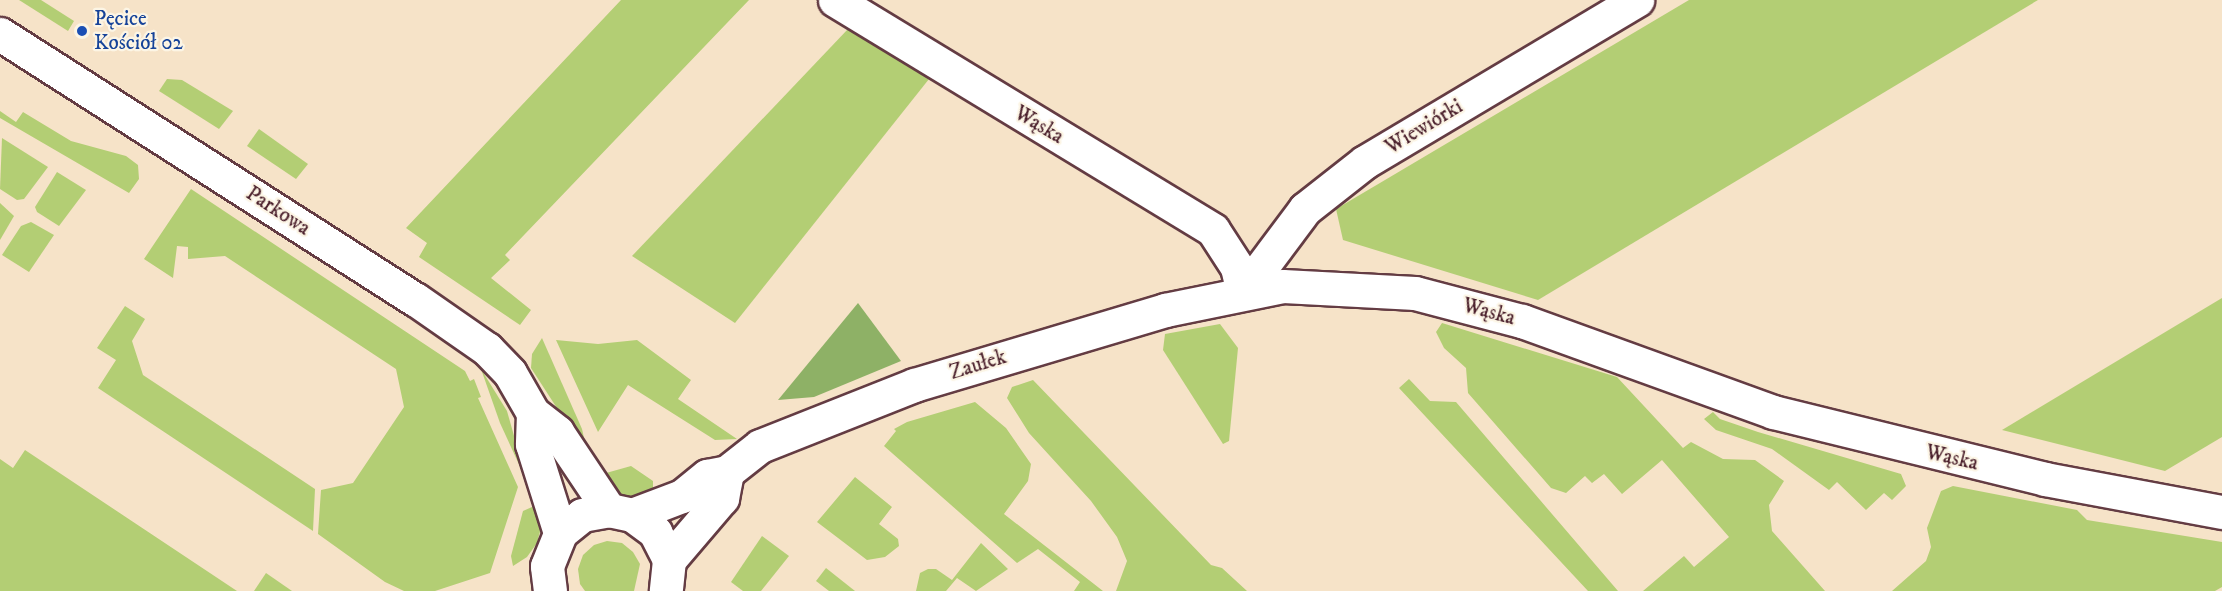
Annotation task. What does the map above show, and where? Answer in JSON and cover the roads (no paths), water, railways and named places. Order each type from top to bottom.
[{"type":"street","name":"Wąska","points":[[835,0],[1213,230],[1237,267],[1244,292],[1293,286],[1415,293],[1522,321],[1773,412],[2034,477],[2222,512]]},
{"type":"street","name":"Wiewiórki","points":[[1244,292],[1305,209],[1365,162],[1637,0]]},
{"type":"street","name":"Parkowa","points":[[0,34],[463,331],[504,366],[533,413],[557,432],[620,512],[655,531],[667,575]]},
{"type":"street","name":"Zaułek","points":[[560,533],[582,515],[620,512],[682,496],[707,476],[727,472],[768,442],[914,385],[1165,310],[1244,292]]},
{"type":"street","points":[[533,413],[532,444],[560,533],[546,566],[550,591]]},
{"type":"street","points":[[667,575],[723,498],[727,472]]},
{"type":"place","name":"Pęcice Kościół 02","points":[[82,31]]}]
